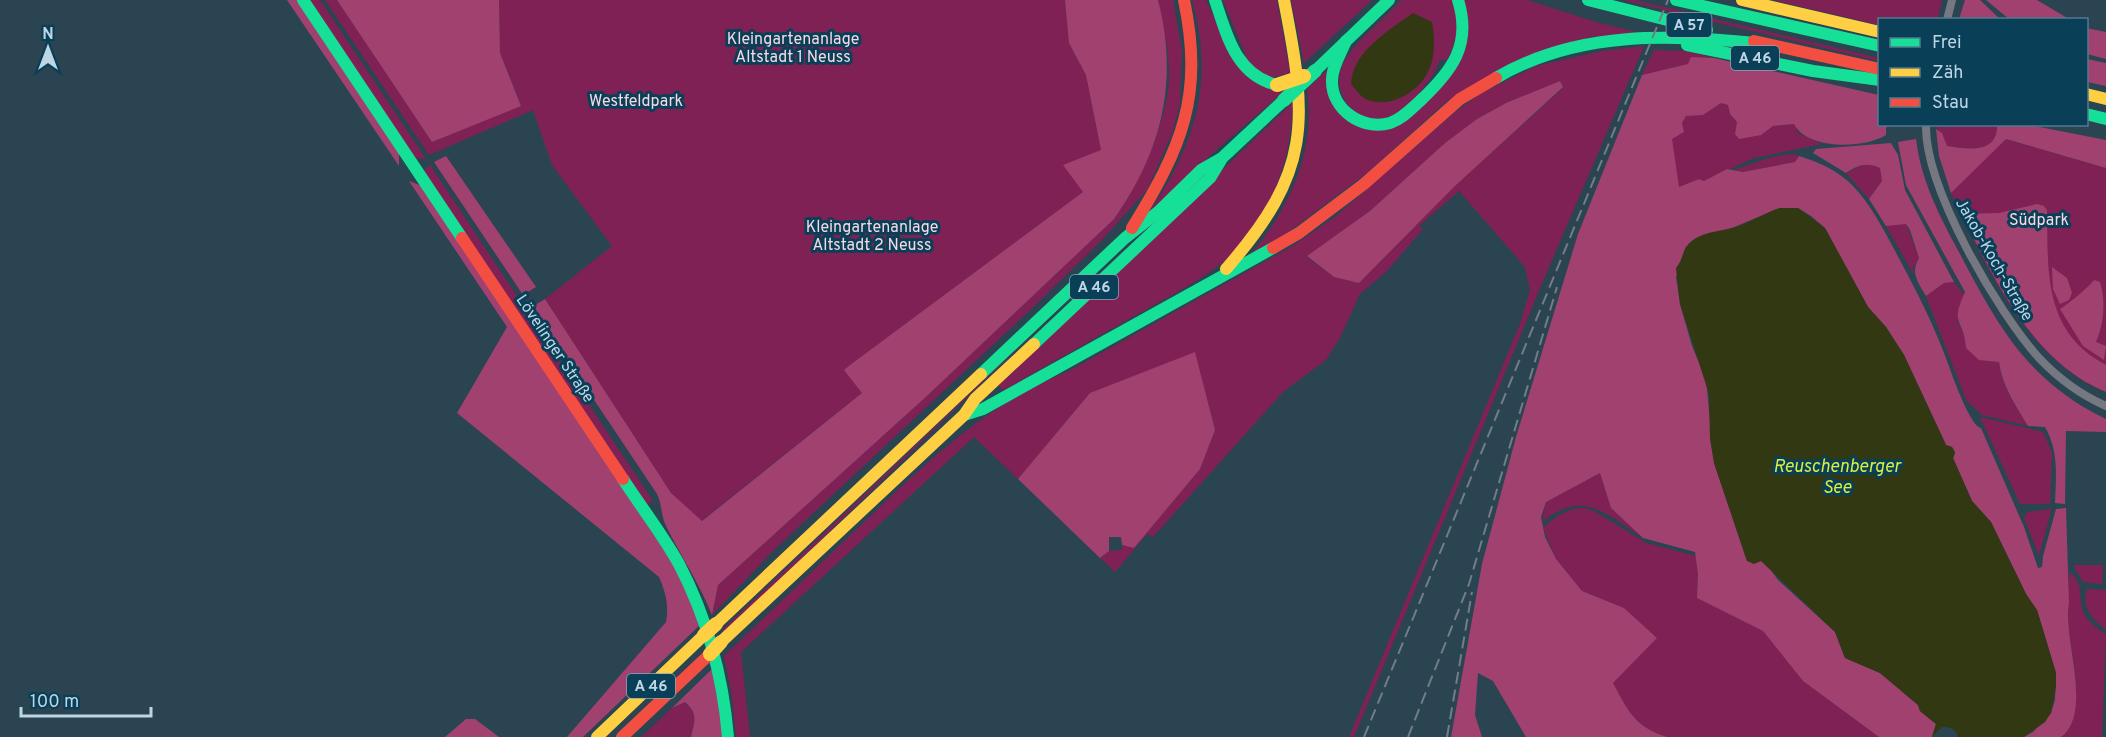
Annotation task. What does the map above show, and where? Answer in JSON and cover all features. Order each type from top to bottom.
[{"type":"main road","name":"Lövelinger Straße","points":[[303,0],[678,562],[704,620],[720,672],[728,737]]},
{"type":"main road","name":"A 46","points":[[597,737],[1125,238],[1173,159],[1187,115],[1193,64],[1184,0]]},
{"type":"main road","points":[[1215,0],[1238,57],[1257,81],[1277,85],[1294,81],[1315,71]]},
{"type":"main road","points":[[964,416],[983,409],[1222,274],[1261,230],[1287,179],[1294,151],[1300,98],[1284,0]]},
{"type":"main road","points":[[1389,0],[1346,41],[1334,70],[1334,95],[1350,117],[1362,123],[1389,123],[1412,108],[1453,66],[1464,40],[1463,15],[1458,0]]},
{"type":"main road","name":"A 57","points":[[1588,0],[1763,44],[1878,69]]},
{"type":"main road","name":"A 57","points":[[1676,0],[1878,46]]},
{"type":"main road","points":[[1709,0],[1776,15],[1806,29]]},
{"type":"main road","points":[[1742,0],[1878,32]]},
{"type":"main road","name":"A 46","points":[[1222,274],[1275,248],[1332,210],[1444,111],[1496,76],[1541,56],[1570,48],[1677,35],[1763,44]]},
{"type":"main road","name":"A 46","points":[[1630,40],[1701,47],[1813,71],[1878,80]]},
{"type":"main road","name":"A 46","points":[[622,737],[964,416],[975,399],[1210,178],[1222,158],[1346,41]]},
{"type":"main road","points":[[2088,94],[2106,99]]},
{"type":"main road","points":[[2088,114],[2106,119]]},
{"type":"main road","points":[[1125,238],[1158,212],[1202,170],[1222,158]]},
{"type":"street","points":[[1948,18],[1952,0]]},
{"type":"street","name":"Jakob-Koch-Straße","points":[[1926,126],[1928,152],[1940,192],[2005,313],[2040,358],[2062,379],[2106,406]]},
{"type":"green space","points":[[287,0],[298,0],[399,152],[399,166]]},
{"type":"green space","points":[[308,0],[320,0],[426,159],[414,158]]},
{"type":"green space","points":[[325,0],[337,0],[432,142],[521,105],[500,53],[499,0],[1065,0],[1069,43],[1086,75],[1101,150],[1083,192],[850,365],[845,370],[862,393],[701,521],[671,493],[545,299],[612,246],[552,165],[533,110],[429,155]]},
{"type":"green space","points":[[337,0],[499,0],[500,53],[521,106],[432,142]]},
{"type":"green space","points":[[1065,0],[1158,0],[1167,59],[1166,87],[1155,141],[1131,193],[1114,219],[928,395],[718,585],[712,615],[666,526],[657,494],[532,307],[545,299],[671,493],[702,521],[862,393],[844,370],[1083,192],[1063,165],[1101,150],[1086,75],[1069,43]]},
{"type":"green space","points":[[1158,0],[1173,0],[1182,50],[1180,103],[1173,131],[1147,190],[1101,241],[774,550],[712,615],[718,585],[928,395],[1114,219],[1148,158],[1160,126],[1168,92],[1168,57]]},
{"type":"green space","points":[[1192,0],[1206,0],[1234,59],[1287,89],[1216,150],[1146,217],[1177,166],[1196,114],[1201,87],[1202,60],[1199,31]]},
{"type":"green space","points":[[1223,0],[1277,0],[1290,73],[1270,78],[1250,66]]},
{"type":"green space","points":[[1291,0],[1372,0],[1304,63]]},
{"type":"green space","points":[[1401,0],[1453,0],[1458,24],[1456,38],[1447,60],[1440,60],[1431,78],[1416,97],[1388,117],[1379,119],[1368,117],[1350,107],[1344,98],[1339,78],[1342,67],[1359,42]]},
{"type":"green space","points":[[1461,0],[1527,0],[1599,23],[1645,34],[1590,37],[1448,100],[1368,172],[1283,236],[1249,257],[1276,220],[1296,179],[1307,136],[1309,113],[1307,89],[1328,69],[1331,99],[1385,128],[1452,73]]},
{"type":"green space","points":[[1622,0],[1634,0],[1878,58],[1878,61]]},
{"type":"green space","points":[[1773,0],[1942,0],[1938,18],[1878,18],[1878,25]]},
{"type":"green space","points":[[1965,0],[1980,0],[1999,18],[1959,18]]},
{"type":"green space","points":[[1986,0],[2037,0],[2067,18],[2008,18]]},
{"type":"green space","points":[[2088,28],[2106,32],[2106,59],[2088,54]]},
{"type":"green space","points":[[1644,46],[1543,281],[1354,737],[1349,737],[1520,324],[1530,290],[1525,267],[1459,191],[1419,226],[1423,229],[1387,271],[1360,294],[1340,338],[1325,361],[1284,391],[1153,537],[1147,534],[1115,572],[1100,558],[1109,551],[1122,550],[1122,545],[1134,548],[1200,469],[1215,430],[1195,353],[1090,393],[1018,479],[974,437],[741,652],[750,737],[736,737],[732,696],[724,656],[958,437],[1009,401],[1069,371],[1291,247],[1335,217],[1454,113],[1480,94],[1536,66],[1603,51]],"holes":[[[1560,81],[1563,88],[1455,186],[1359,283],[1334,277],[1307,257],[1370,211],[1445,143],[1477,119],[1506,103]]]},
{"type":"green space","points":[[1654,50],[1687,51],[1714,58],[1642,75]]},
{"type":"green space","points":[[1691,57],[1714,58],[1878,95],[1878,126],[1888,126],[1886,135],[1876,140],[1851,145],[1823,143],[1811,139],[1801,133],[1794,124],[1773,126],[1761,135],[1739,139],[1735,134],[1737,122],[1730,114],[1728,105],[1721,103],[1703,115],[1686,116],[1682,123],[1684,132],[1672,139],[1679,187],[1699,179],[1704,181],[1727,169],[1743,172],[1795,162],[1799,156],[1821,164],[1842,176],[1871,209],[1924,308],[1972,420],[1981,428],[2024,527],[2038,568],[2042,567],[2056,509],[2066,508],[2068,617],[2076,693],[2071,725],[2061,737],[2024,737],[2033,732],[2051,713],[2055,700],[2056,673],[2037,610],[2026,594],[1991,522],[1972,501],[1953,458],[1955,452],[1952,447],[1946,445],[1904,355],[1886,327],[1868,307],[1825,228],[1798,208],[1780,208],[1686,247],[1676,277],[1680,304],[1692,346],[1706,379],[1714,463],[1747,561],[1761,561],[1768,566],[1778,580],[1835,632],[1845,658],[1880,673],[1918,705],[1920,711],[1936,724],[1932,737],[1879,737],[1803,681],[1763,631],[1697,598],[1698,574],[1695,552],[1643,538],[1611,508],[1600,473],[1546,502],[1541,517],[1545,537],[1556,559],[1582,591],[1624,608],[1657,638],[1613,683],[1623,702],[1640,723],[1667,737],[1526,737],[1493,681],[1478,673],[1475,715],[1482,737],[1451,737],[1482,564],[1516,437],[1578,234],[1642,75],[1688,64]]},
{"type":"green space","points":[[2088,59],[2106,63],[2106,86],[2088,82]]},
{"type":"green space","points":[[1560,81],[1563,87],[1455,186],[1359,283],[1334,277],[1307,256],[1370,211],[1445,143],[1477,119],[1506,103]]},
{"type":"green space","points":[[1293,102],[1287,153],[1277,185],[1253,231],[1228,258],[1197,280],[1004,390],[998,386]]},
{"type":"green space","points":[[1721,103],[1728,105],[1730,114],[1737,122],[1735,134],[1761,135],[1773,126],[1794,124],[1798,133],[1822,144],[1754,158],[1704,181],[1699,179],[1679,187],[1671,139],[1683,132],[1682,123],[1686,116],[1703,115]]},
{"type":"green space","points":[[1937,126],[1997,126],[1996,135],[1987,146],[1971,149],[1947,146]]},
{"type":"green space","points":[[1997,126],[2035,126],[2106,140],[2106,168],[2006,139],[1951,193],[1939,156],[1936,129],[1942,133],[1947,146],[1971,149],[1987,146],[1996,135]]},
{"type":"green space","points":[[1916,139],[1922,169],[1939,212],[1974,281],[2003,329],[2018,350],[2056,388],[2106,419],[2106,432],[2066,431],[2065,504],[2055,503],[2055,454],[2045,427],[2028,426],[2006,388],[1999,362],[1979,360],[1966,348],[1958,317],[1960,303],[1965,292],[1906,185],[1898,142]]},
{"type":"green space","name":"Südpark","points":[[2005,139],[2106,168],[2106,392],[2078,377],[2053,357],[2031,334],[1994,279],[1951,193]]},
{"type":"green space","points":[[1891,143],[1898,155],[1905,190],[1954,282],[1944,283],[1926,296],[1915,273],[1919,258],[1910,230],[1906,224],[1886,226],[1869,199],[1882,181],[1880,168],[1863,165],[1846,173],[1813,153],[1816,149]]},
{"type":"green space","points":[[1793,154],[1799,156],[1795,162],[1743,172],[1734,170],[1772,157]]},
{"type":"green space","points":[[446,156],[536,287],[523,295],[434,162]]},
{"type":"green space","points":[[1871,164],[1880,168],[1882,181],[1869,199],[1846,173],[1860,166]]},
{"type":"green space","points":[[430,165],[653,501],[646,504],[426,176],[425,169]]},
{"type":"green space","points":[[409,181],[422,186],[674,565],[701,624],[583,737],[567,737],[666,622],[667,605],[663,589],[659,577],[457,413],[507,327]]},
{"type":"green space","points":[[2037,204],[2044,206],[2047,210],[2049,278],[2060,318],[2070,336],[2085,351],[2106,365],[2106,392],[2080,379],[2037,340],[2003,292],[1962,214],[1999,213]]},
{"type":"green space","points":[[1906,224],[1919,258],[1913,267],[1914,275],[1886,226]]},
{"type":"green space","points":[[2052,267],[2067,278],[2072,293],[2069,300],[2060,304],[2053,289]]},
{"type":"green space","points":[[2094,280],[2100,282],[2103,297],[2101,327],[2096,342],[2106,346],[2104,360],[2083,346],[2060,309]]},
{"type":"green space","points":[[1954,282],[1964,295],[1957,321],[1965,336],[1966,348],[1999,362],[2006,388],[2028,426],[1982,415],[1966,400],[1926,296],[1944,283]]},
{"type":"green space","points":[[1044,323],[724,634],[722,630]]},
{"type":"green space","points":[[1195,352],[1215,430],[1200,469],[1134,548],[1122,545],[1121,537],[1109,537],[1109,551],[1100,558],[1018,479],[1090,393]]},
{"type":"green space","points":[[1980,417],[2043,432],[2052,453],[2050,504],[2020,504]]},
{"type":"green space","points":[[1600,473],[1611,508],[1643,538],[1605,513],[1582,506],[1569,507],[1556,512],[1542,522],[1546,502]]},
{"type":"green space","points":[[1584,508],[1594,511],[1646,543],[1696,556],[1697,598],[1763,631],[1803,681],[1879,737],[1667,737],[1640,723],[1628,710],[1613,683],[1657,638],[1624,608],[1582,591],[1556,559],[1543,528],[1562,514]]},
{"type":"green space","points":[[2051,509],[2039,556],[2024,518],[2027,512]]},
{"type":"green space","points":[[2073,565],[2103,565],[2102,584],[2083,582]]},
{"type":"green space","points":[[2069,572],[2079,586],[2085,615],[2106,635],[2102,737],[2061,737],[2069,727],[2076,698],[2074,663],[2067,619]]},
{"type":"green space","points":[[2087,589],[2106,590],[2106,630],[2089,612],[2085,601]]},
{"type":"green space","points":[[714,667],[724,737],[691,737],[694,722],[692,710],[685,702],[672,708]]},
{"type":"green space","points":[[685,702],[694,714],[691,737],[641,737],[672,708]]},
{"type":"green space","points":[[466,719],[475,719],[499,737],[445,737]]},
{"type":"water","points":[[1413,13],[1432,22],[1434,43],[1429,71],[1414,90],[1398,99],[1380,102],[1364,98],[1351,84],[1358,62],[1373,43]]},
{"type":"water","name":"Reuschenberger See","points":[[1780,208],[1798,208],[1825,228],[1868,307],[1886,327],[1904,355],[1946,445],[1952,447],[1955,453],[1953,458],[1972,501],[1991,522],[2026,594],[2037,610],[2056,673],[2056,687],[2051,713],[2045,722],[2024,737],[1958,737],[1953,729],[1942,727],[1932,737],[1936,724],[1920,711],[1918,705],[1880,673],[1845,658],[1835,632],[1761,561],[1754,564],[1747,561],[1714,463],[1710,439],[1709,394],[1680,304],[1676,268],[1686,247],[1692,241],[1706,234],[1739,226]]},
{"type":"railway","points":[[1364,737],[1668,0]]},
{"type":"railway","points":[[1408,737],[1469,584],[1557,287]]},
{"type":"railway","points":[[1447,737],[1472,592]]},
{"type":"traffic: fast","points":[[303,0],[462,238]]},
{"type":"traffic: fast","points":[[1215,0],[1229,40],[1243,63],[1252,73],[1277,85]]},
{"type":"traffic: fast","points":[[1315,71],[1389,0]]},
{"type":"traffic: fast","points":[[1346,41],[1332,75],[1333,91],[1337,100],[1350,116],[1360,121],[1380,125],[1390,123],[1406,114],[1450,68],[1461,44],[1462,16],[1458,0]]},
{"type":"traffic: fast","points":[[1588,0],[1707,30]]},
{"type":"traffic: fast","points":[[1676,0],[1878,46]]},
{"type":"traffic: fast","points":[[1496,78],[1527,62],[1559,51],[1626,39],[1695,38],[1763,44]]},
{"type":"traffic: fast","points":[[1687,45],[1813,71],[1878,80]]},
{"type":"traffic: fast","points":[[1284,100],[1315,71]]},
{"type":"traffic: fast","points":[[981,374],[1125,238],[1158,212],[1201,170],[1222,158],[1284,100]]},
{"type":"traffic: fast","points":[[2088,114],[2106,119]]},
{"type":"traffic: fast","points":[[1034,344],[1210,178],[1221,160]]},
{"type":"traffic: fast","points":[[964,415],[983,409],[1273,248]]},
{"type":"traffic: fast","points":[[623,479],[673,553],[698,605],[718,670],[728,737]]},
{"type":"traffic: slow","points":[[1226,269],[1275,203],[1288,173],[1296,144],[1299,113],[1297,80],[1284,0]]},
{"type":"traffic: slow","points":[[1742,0],[1878,32]]},
{"type":"traffic: slow","points":[[1277,85],[1304,76]]},
{"type":"traffic: slow","points":[[2088,94],[2106,99]]},
{"type":"traffic: slow","points":[[721,642],[964,415],[975,399],[1034,344]]},
{"type":"traffic: slow","points":[[716,624],[981,374]]},
{"type":"traffic: slow","points":[[704,635],[716,624]]},
{"type":"traffic: slow","points":[[597,737],[704,635]]},
{"type":"traffic: slow","points":[[710,654],[721,642]]},
{"type":"traffic: jam","points":[[1132,228],[1164,172],[1176,146],[1184,120],[1190,93],[1191,65],[1190,34],[1184,0]]},
{"type":"traffic: jam","points":[[1754,41],[1878,69]]},
{"type":"traffic: jam","points":[[1273,248],[1299,233],[1364,184],[1460,99],[1496,78]]},
{"type":"traffic: jam","points":[[462,238],[623,479]]},
{"type":"traffic: jam","points":[[622,737],[710,654]]},
{"type":"park label","name":"Kleingartenanlage Altstadt 1 Neuss","points":[[793,47]]},
{"type":"park label","name":"Westfeldpark","points":[[636,100]]},
{"type":"park label","name":"Kleingartenanlage Altstadt 2 Neuss","points":[[872,235]]}]
